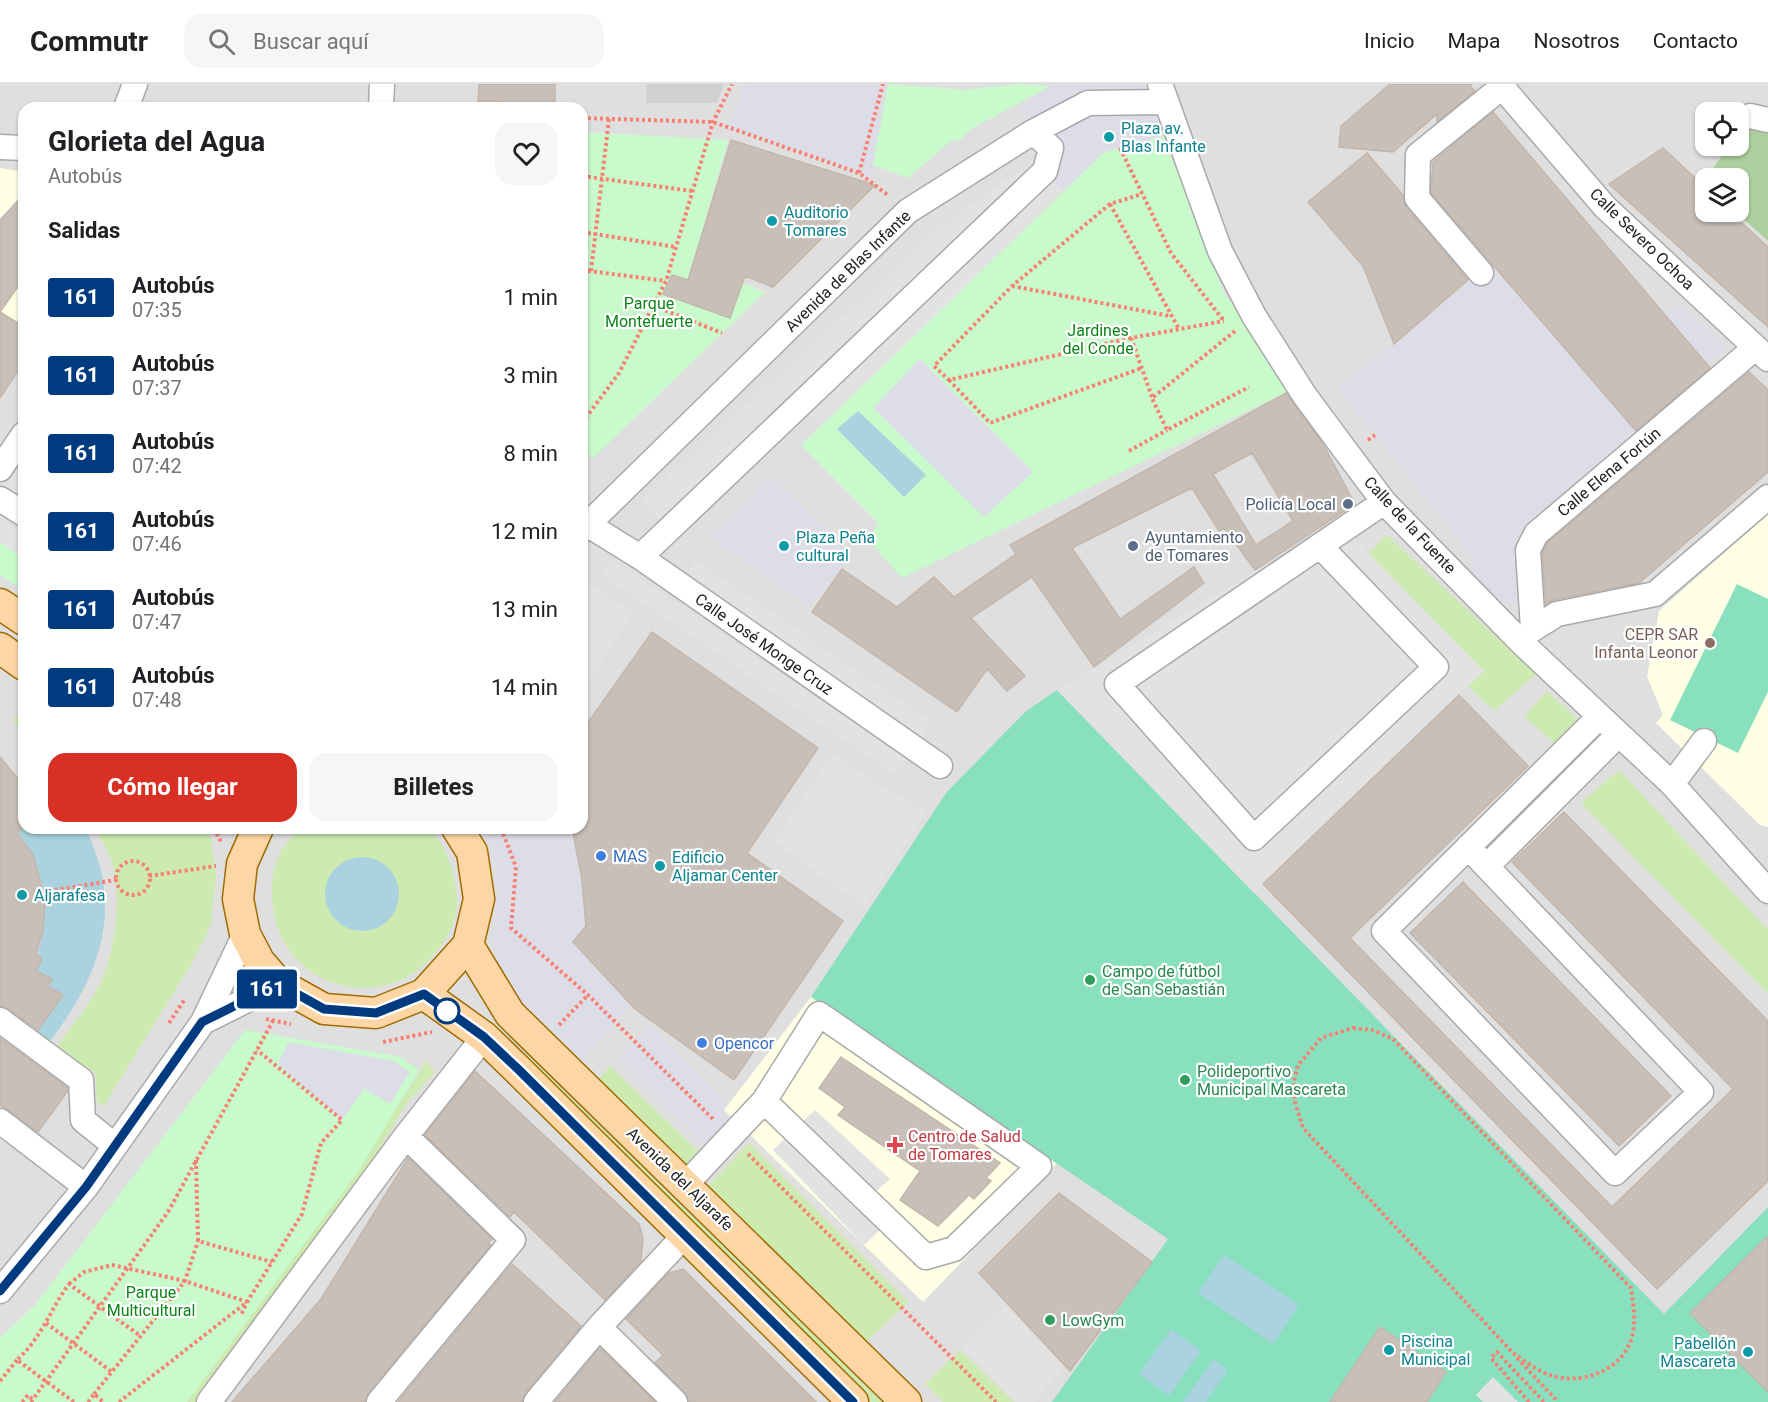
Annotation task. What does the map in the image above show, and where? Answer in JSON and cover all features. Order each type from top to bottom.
[{"type":"main road","points":[[0,604],[18,616]]},
{"type":"main road","points":[[0,648],[18,661]]},
{"type":"main road","points":[[254,834],[242,864],[238,899],[245,934],[259,961],[279,984],[324,1009],[376,1013],[424,994],[468,945],[479,899],[472,852],[461,834]]},
{"type":"main road","name":"Avenida del Aljarafe","points":[[468,945],[510,1014],[906,1402]]},
{"type":"main road","points":[[424,994],[484,1037],[849,1401]]},
{"type":"street","points":[[128,102],[135,84]]},
{"type":"street","points":[[381,102],[382,84]]},
{"type":"street","points":[[1481,273],[1417,198],[1418,154],[1503,86]]},
{"type":"street","name":"Calle Severo Ochoa","points":[[1503,86],[1605,207],[1762,353]]},
{"type":"street","name":"Avenida de Blas Infante","points":[[588,520],[908,211],[1033,132],[1088,103],[1163,93]]},
{"type":"street","name":"Calle de la Fuente","points":[[1163,93],[1220,251],[1254,316],[1305,396],[1384,502],[1528,637],[1599,717],[1672,784],[1768,891]]},
{"type":"street","points":[[640,557],[1045,171],[1051,148],[1033,132]]},
{"type":"street","points":[[0,147],[18,148]]},
{"type":"street","name":"Calle Elena Fortún","points":[[1528,637],[1528,550],[1536,534],[1762,353]]},
{"type":"street","points":[[0,469],[18,443]]},
{"type":"street","points":[[1528,637],[1557,614],[1655,594],[1768,497]]},
{"type":"street","points":[[0,499],[18,510]]},
{"type":"street","points":[[1321,548],[1436,667],[1254,838],[1117,684],[1321,548],[1384,502]]},
{"type":"street","name":"Calle José Monge Cruz","points":[[588,528],[640,557],[940,766]]},
{"type":"street","points":[[1468,847],[1701,1092],[1615,1173],[1384,931],[1468,847],[1599,717]]},
{"type":"street","points":[[1487,866],[1618,735]]},
{"type":"street","points":[[1672,784],[1704,741]]},
{"type":"street","points":[[1736,856],[1768,867]]},
{"type":"street","points":[[0,1291],[86,1187],[202,1022],[245,934]]},
{"type":"street","points":[[202,1022],[279,984]]},
{"type":"street","points":[[686,1184],[764,1101],[819,1014],[1039,1166],[954,1249],[926,1257],[764,1101]]},
{"type":"street","points":[[0,1020],[81,1080],[83,1120],[115,1146]]},
{"type":"street","points":[[209,1402],[406,1136],[484,1037]]},
{"type":"street","points":[[0,1121],[86,1187]]},
{"type":"street","points":[[379,1402],[513,1240],[406,1136]]},
{"type":"street","points":[[536,1402],[600,1327],[685,1235]]},
{"type":"street","points":[[600,1327],[675,1402]]},
{"type":"path","points":[[588,415],[619,374],[666,281],[713,122],[732,84]]},
{"type":"path","points":[[859,173],[883,84]]},
{"type":"path","points":[[588,118],[713,122],[859,173],[908,211]]},
{"type":"path","points":[[591,271],[609,119]]},
{"type":"path","points":[[1120,148],[1171,253],[1224,321]]},
{"type":"path","points":[[588,177],[693,191]]},
{"type":"path","points":[[1142,194],[1110,204],[1012,286],[934,366],[990,423],[1142,368]]},
{"type":"path","points":[[1110,204],[1179,329]]},
{"type":"path","points":[[588,233],[676,247]]},
{"type":"path","points":[[588,271],[666,281]]},
{"type":"path","points":[[1012,286],[1170,316]]},
{"type":"path","points":[[654,306],[722,333]]},
{"type":"path","points":[[949,380],[1131,338],[1254,316]]},
{"type":"path","points":[[1152,398],[1254,316]]},
{"type":"path","points":[[1131,338],[1152,398],[1167,430]]},
{"type":"path","points":[[1129,451],[1249,387]]},
{"type":"path","points":[[216,834],[221,849]]},
{"type":"path","points":[[127,862],[141,863],[149,876],[145,890],[131,895],[124,892],[116,880],[120,866],[127,862]]},
{"type":"path","points":[[149,876],[223,866]]},
{"type":"path","points":[[43,892],[116,880]]},
{"type":"path","points":[[541,1044],[588,995]]},
{"type":"path","points":[[167,1026],[185,998]]},
{"type":"path","points":[[22,1402],[28,1395],[32,1401],[168,1212],[274,1019]]},
{"type":"path","points":[[1513,1353],[1556,1377],[1580,1379],[1601,1373],[1620,1358],[1633,1336],[1635,1314],[1631,1287],[1393,1040],[1372,1030],[1353,1028],[1321,1038],[1298,1065],[1294,1081],[1295,1102],[1303,1128],[1558,1402]]},
{"type":"path","points":[[119,1402],[247,1302],[302,1214],[321,1143],[342,1120],[257,1050]]},
{"type":"path","points":[[88,1402],[139,1335],[185,1281],[198,1241],[196,1160]]},
{"type":"path","points":[[198,1241],[272,1262]]},
{"type":"path","points":[[0,1382],[35,1344],[54,1305],[69,1284],[84,1272],[112,1265],[185,1281],[247,1302]]},
{"type":"path","points":[[69,1284],[139,1335]]},
{"type":"path","points":[[46,1323],[112,1372]]},
{"type":"path","points":[[1529,1402],[1491,1358],[1497,1352],[1544,1402]]},
{"type":"path","points":[[18,1360],[74,1402]]},
{"type":"path","points":[[94,1395],[103,1402]]},
{"type":"shaded area","points":[[0,84],[1768,84],[1768,1402],[0,1402]]},
{"type":"shaded area","points":[[646,84],[724,84],[717,103],[647,103]]},
{"type":"shaded area","points":[[745,84],[888,84],[870,181],[859,173],[728,127]]},
{"type":"shaded area","name":"Plaza av. Blas Infante","points":[[1052,84],[1149,84],[1163,136],[1104,152],[1064,191],[1051,179],[1062,164],[1063,150],[1058,137],[1052,129],[1031,125],[1019,109]]},
{"type":"shaded area","points":[[1032,160],[1064,191],[822,425],[797,408],[668,531],[641,501],[943,226]]},
{"type":"shaded area","points":[[0,168],[18,171],[18,323],[0,311]]},
{"type":"shaded area","points":[[1493,263],[1636,431],[1527,523],[1532,529],[1522,603],[1507,607],[1488,599],[1462,574],[1475,560],[1338,388]]},
{"type":"shaded area","points":[[1680,304],[1727,348],[1707,364],[1667,314]]},
{"type":"shaded area","points":[[920,359],[1033,472],[984,517],[873,408]]},
{"type":"shaded area","points":[[0,459],[18,471],[18,494],[0,482]]},
{"type":"shaded area","name":"Plaza Peña cultural","points":[[770,476],[853,555],[808,606],[712,538]]},
{"type":"shaded area","name":"CEPR SAR Infanta Leonor","points":[[1768,514],[1768,827],[1760,825],[1656,723],[1663,715],[1647,676],[1659,611]]},
{"type":"shaded area","points":[[0,518],[18,530],[18,554],[0,542]]},
{"type":"shaded area","points":[[1338,522],[1484,671],[1254,893],[1057,690]]},
{"type":"shaded area","points":[[611,559],[906,758],[896,775],[602,576]]},
{"type":"shaded area","points":[[696,560],[930,721],[921,736],[686,575]]},
{"type":"shaded area","points":[[588,583],[633,613],[588,683]]},
{"type":"shaded area","points":[[832,754],[926,813],[864,907],[774,841]]},
{"type":"shaded area","points":[[484,834],[572,834],[582,879],[586,926],[573,943],[631,1005],[582,1059],[503,983],[496,968],[493,947],[498,895],[496,867]]},
{"type":"shaded area","name":"Centro de Salud de Tomares","points":[[811,997],[1057,1163],[923,1302],[724,1110]]},
{"type":"shaded area","points":[[649,1025],[727,1103],[722,1110],[734,1123],[709,1149],[617,1059]]},
{"type":"shaded area","points":[[288,1042],[394,1061],[410,1072],[390,1104],[364,1089],[342,1120],[278,1064]]},
{"type":"shaded area","points":[[815,1110],[890,1179],[870,1197],[892,1219],[864,1245],[773,1150]]},
{"type":"shaded area","points":[[1005,1306],[1065,1367],[1033,1402],[1015,1402],[962,1347]]},
{"type":"shaded area","points":[[1493,1377],[1518,1402],[1483,1402],[1476,1395]]},
{"type":"green space","points":[[888,84],[966,90],[1017,84],[1051,86],[971,129],[960,140],[951,141],[908,178],[869,164]]},
{"type":"green space","points":[[1749,117],[1768,120],[1768,241],[1747,222],[1749,222],[1749,168],[1713,168],[1722,156],[1749,156]]},
{"type":"green space","name":"Parque Montefuerte","points":[[588,132],[728,140],[693,263],[765,292],[593,458],[588,454]]},
{"type":"green space","name":"Jardines del Conde","points":[[1163,136],[1224,293],[1293,389],[902,578],[868,540],[878,523],[801,445],[1104,152]]},
{"type":"green space","points":[[1387,535],[1536,674],[1494,711],[1468,686],[1484,672],[1363,559]]},
{"type":"green space","points":[[0,542],[18,555],[18,587],[0,575]]},
{"type":"green space","points":[[1737,584],[1768,599],[1768,692],[1738,753],[1670,720]]},
{"type":"green space","name":"Polideportivo Municipal Mascareta","points":[[1057,690],[1664,1314],[1768,1207],[1768,1402],[1052,1402],[1168,1239],[811,997],[946,793],[1025,712]]},
{"type":"green space","points":[[1547,691],[1583,724],[1560,747],[1524,717]]},
{"type":"green space","points":[[18,714],[18,727],[13,721]]},
{"type":"green space","points":[[1619,770],[1768,930],[1768,994],[1581,803]]},
{"type":"green space","points":[[99,834],[210,834],[216,875],[211,925],[189,968],[103,1107],[97,1101],[95,1073],[57,1046],[96,992],[109,960],[115,932],[117,903],[115,875]]},
{"type":"green space","points":[[295,834],[433,834],[445,850],[454,878],[457,904],[449,933],[437,951],[416,971],[391,984],[365,988],[340,985],[316,975],[296,958],[281,935],[273,907],[273,873],[284,846]]},
{"type":"green space","points":[[471,999],[882,1402],[871,1402]]},
{"type":"green space","name":"Parque Multicultural","points":[[245,1030],[401,1057],[419,1070],[362,1166],[187,1402],[0,1402],[0,1338],[35,1305]]},
{"type":"green space","points":[[426,1061],[435,1072],[407,1103],[354,1191],[198,1402],[187,1402],[356,1174]]},
{"type":"green space","points":[[610,1066],[702,1155],[686,1168],[600,1081],[601,1076]]},
{"type":"green space","points":[[749,1143],[908,1302],[861,1347],[707,1187]]},
{"type":"green space","points":[[960,1350],[1014,1402],[943,1402],[925,1384]]},
{"type":"water","points":[[858,411],[926,475],[904,497],[837,429]]},
{"type":"water","points":[[19,834],[87,834],[97,857],[104,885],[105,912],[102,939],[94,965],[83,991],[50,1041],[37,1031],[62,995],[47,986],[52,979],[36,971],[43,930],[43,891],[36,867]]},
{"type":"water","points":[[362,857],[376,860],[388,868],[396,880],[399,894],[396,908],[388,920],[376,928],[362,931],[348,928],[336,920],[328,908],[325,894],[328,880],[336,868],[348,860]]},
{"type":"water","points":[[1224,1255],[1299,1305],[1273,1344],[1198,1293]]},
{"type":"water","points":[[1171,1329],[1201,1351],[1169,1396],[1139,1374]]},
{"type":"water","points":[[1214,1359],[1228,1370],[1206,1402],[1183,1402]]},
{"type":"building","points":[[479,84],[555,84],[555,102],[478,101]]},
{"type":"building","points":[[1390,84],[1472,84],[1470,86],[1475,91],[1437,122],[1437,114],[1393,152],[1339,147],[1341,126]]},
{"type":"building","points":[[1493,112],[1710,368],[1636,431],[1431,193],[1433,162]]},
{"type":"building","name":"Auditorio Tomares","points":[[731,140],[875,185],[773,287],[745,276],[730,318],[663,294],[672,275],[688,280]]},
{"type":"building","points":[[1663,148],[1695,178],[1695,222],[1741,222],[1768,247],[1768,327],[1609,184]]},
{"type":"building","points":[[1367,153],[1403,195],[1406,207],[1468,280],[1394,344],[1363,266],[1308,202]]},
{"type":"building","points":[[18,200],[18,286],[0,312],[0,220]]},
{"type":"building","points":[[0,312],[18,323],[18,371],[0,398]]},
{"type":"building","points":[[1749,372],[1768,390],[1768,472],[1639,583],[1554,600],[1546,604],[1542,553],[1547,543]]},
{"type":"building","points":[[1286,393],[1323,444],[1355,504],[1255,570],[1224,528],[1219,531],[1192,488],[1072,548],[1120,619],[1194,567],[1204,583],[1094,667],[1032,577],[971,618],[1025,676],[1007,691],[987,669],[957,712],[812,612],[842,569],[897,607],[934,577],[954,597],[1016,554],[1010,545]],"holes":[[[1252,453],[1293,521],[1256,545],[1213,474]]]},
{"type":"building","points":[[652,632],[818,748],[747,853],[843,921],[734,1080],[635,1009],[573,942],[586,926],[582,879],[573,834],[588,834],[588,723]]},
{"type":"building","points":[[1459,695],[1528,766],[1350,938],[1612,1207],[1733,1089],[1512,862],[1564,812],[1768,1021],[1768,1181],[1657,1289],[1263,884]]},
{"type":"building","name":"Aljarafesa","points":[[0,757],[18,779],[17,833],[33,855],[45,899],[43,930],[36,955],[42,958],[36,971],[52,979],[47,986],[63,995],[38,1030],[0,1006]]},
{"type":"building","points":[[1463,882],[1671,1096],[1619,1146],[1410,933]]},
{"type":"building","points":[[0,1038],[67,1087],[67,1092],[38,1132],[0,1105]]},
{"type":"building","points":[[841,1057],[1000,1163],[986,1178],[991,1181],[974,1199],[969,1195],[938,1226],[900,1200],[920,1171],[838,1115],[845,1107],[819,1088]]},
{"type":"building","points":[[475,1071],[639,1224],[643,1238],[641,1261],[605,1300],[514,1212],[510,1217],[425,1135]]},
{"type":"building","points":[[408,1158],[492,1239],[488,1243],[491,1245],[368,1393],[365,1402],[232,1402],[321,1299]]},
{"type":"building","points":[[1059,1193],[1152,1262],[1070,1371],[979,1273]]},
{"type":"building","name":"Pabellón Mascareta","points":[[1768,1236],[1768,1392],[1690,1313]]},
{"type":"building","points":[[512,1264],[581,1326],[525,1393],[522,1402],[398,1402]]},
{"type":"building","points":[[683,1269],[816,1402],[689,1402],[685,1392],[655,1363],[663,1355],[626,1319],[669,1273]]},
{"type":"building","name":"Piscina Municipal","points":[[1380,1327],[1446,1372],[1427,1402],[1330,1402]]},
{"type":"building","points":[[600,1348],[655,1402],[555,1402]]},
{"type":"bus line","name":"161","points":[[0,1291],[86,1187],[202,1022],[279,984],[324,1009],[376,1013],[424,994],[484,1037],[518,1069],[853,1402]]},
{"type":"place","name":"Plaza av. Blas Infante","points":[[1109,137]]},
{"type":"place","name":"Auditorio Tomares","points":[[772,221]]},
{"type":"place","name":"Policía Local","points":[[1348,504]]},
{"type":"place","name":"Plaza Peña cultural","points":[[784,546]]},
{"type":"place","name":"Ayuntamiento de Tomares","points":[[1133,546]]},
{"type":"place","name":"CEPR SAR Infanta Leonor","points":[[1710,643]]},
{"type":"place","name":"MAS","points":[[601,856]]},
{"type":"place","name":"Edificio Aljamar Center","points":[[660,866]]},
{"type":"place","name":"Aljarafesa","points":[[22,895]]},
{"type":"place","name":"Campo de fútbol de San Sebastián","points":[[1090,980]]},
{"type":"place","name":"Opencor","points":[[702,1043]]},
{"type":"place","name":"Polideportivo Municipal Mascareta","points":[[1185,1080]]},
{"type":"place","name":"Centro de Salud de Tomares","points":[[895,1145]]},
{"type":"place","name":"LowGym","points":[[1050,1320]]},
{"type":"place","name":"Piscina Municipal","points":[[1389,1350]]},
{"type":"place","name":"Pabellón Mascareta","points":[[1748,1352]]}]
